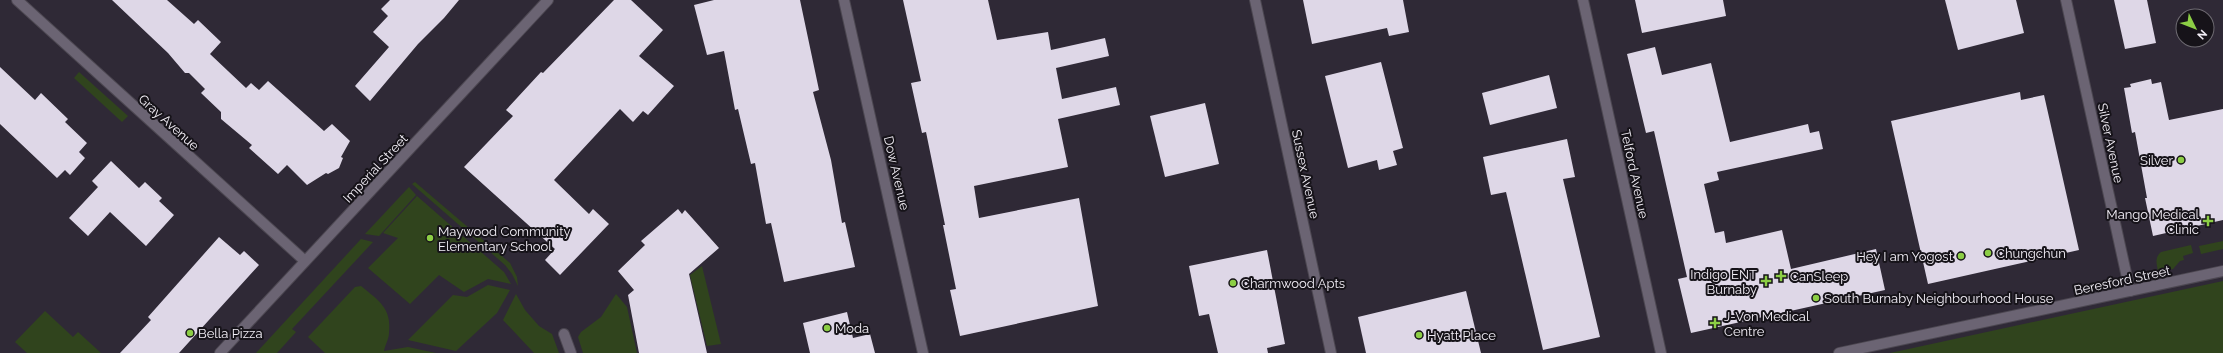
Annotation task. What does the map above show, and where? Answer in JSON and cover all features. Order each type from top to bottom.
[{"type":"street","name":"Gray Avenue","points":[[17,0],[305,261]]},
{"type":"street","name":"Imperial Street","points":[[220,353],[548,0]]},
{"type":"street","name":"Dow Avenue","points":[[844,0],[923,353]]},
{"type":"street","name":"Sussex Avenue","points":[[1255,0],[1331,353]]},
{"type":"street","name":"Telford Avenue","points":[[1584,0],[1661,353]]},
{"type":"street","name":"Silver Avenue","points":[[2066,0],[2130,291]]},
{"type":"street","name":"Beresford Street","points":[[1839,353],[2223,271]]},
{"type":"street","points":[[564,334],[571,353]]},
{"type":"green space","points":[[79,72],[128,116],[122,122],[74,78]]},
{"type":"green space","points":[[415,182],[510,263],[517,277],[518,286],[512,274],[505,265],[412,184]]},
{"type":"green space","points":[[409,187],[416,195],[379,236],[365,234]]},
{"type":"green space","points":[[417,196],[504,272],[511,284],[488,279],[464,292],[439,275],[410,304],[368,268],[398,238],[383,233]]},
{"type":"green space","points":[[361,239],[373,242],[292,329],[296,332],[277,353],[256,353]]},
{"type":"green space","points":[[2223,241],[2223,249],[2201,254],[2199,246]]},
{"type":"green space","points":[[2191,245],[2193,253],[2183,256],[2184,260],[2180,261],[2173,269],[2158,272],[2157,257],[2161,252]]},
{"type":"green space","points":[[702,266],[721,344],[707,346],[690,275]]},
{"type":"green space","points":[[2223,281],[2223,353],[1890,353]]},
{"type":"green space","points":[[488,285],[510,290],[497,313],[456,351],[408,340],[453,295],[467,297]]},
{"type":"green space","points":[[361,286],[378,300],[386,311],[389,324],[389,335],[384,351],[408,347],[436,353],[325,353],[308,337],[355,287]]},
{"type":"green space","points":[[516,294],[525,310],[539,326],[552,334],[559,353],[534,353],[503,320]]},
{"type":"green space","points":[[616,294],[627,307],[637,353],[583,353],[578,337],[581,332],[601,317]]},
{"type":"green space","points":[[45,311],[73,337],[78,332],[101,353],[27,353],[15,342]]},
{"type":"building","points":[[112,0],[167,0],[194,24],[198,20],[221,42],[210,54],[246,88],[251,83],[259,90],[268,81],[324,131],[332,124],[350,141],[341,157],[343,158],[339,168],[328,174],[326,173],[307,185],[287,165],[278,174],[249,148],[252,145],[221,119],[221,112],[201,93],[205,89],[189,73],[185,73],[168,53]]},
{"type":"building","points":[[390,0],[459,0],[444,18],[418,44],[370,101],[355,86],[389,47],[373,32],[388,16],[381,9]]},
{"type":"building","points":[[614,0],[631,0],[663,30],[639,56],[674,86],[648,115],[643,111],[633,122],[620,109],[554,180],[589,214],[593,209],[609,224],[560,275],[545,260],[555,249],[464,167],[513,116],[506,110],[541,72],[543,73]]},
{"type":"building","points":[[714,0],[800,0],[819,90],[813,92],[831,160],[842,223],[845,222],[855,267],[784,282],[771,223],[766,224],[755,163],[751,164],[738,109],[735,110],[724,51],[707,55],[694,5]]},
{"type":"building","points":[[903,0],[988,0],[997,40],[1048,32],[1051,50],[1105,38],[1109,56],[1056,68],[1062,99],[1116,87],[1120,105],[1058,119],[1068,167],[974,186],[979,218],[1079,198],[1098,306],[960,336],[950,290],[956,289],[943,225],[945,225],[926,132],[922,133],[911,83],[921,81]]},
{"type":"building","points":[[1303,0],[1403,0],[1409,32],[1389,36],[1387,28],[1312,44]]},
{"type":"building","points":[[1635,0],[1723,0],[1726,16],[1642,33]]},
{"type":"building","points":[[1945,0],[2016,0],[2024,33],[1958,50]]},
{"type":"building","points":[[2114,0],[2147,0],[2156,43],[2125,49]]},
{"type":"building","points":[[1655,47],[1662,75],[1711,63],[1730,142],[1808,124],[1810,133],[1819,131],[1823,149],[1717,172],[1719,180],[1704,184],[1715,233],[1724,231],[1726,243],[1782,230],[1791,269],[1876,249],[1885,290],[1691,333],[1678,279],[1687,277],[1654,131],[1646,133],[1627,54]]},
{"type":"building","points":[[1381,62],[1403,148],[1393,151],[1397,165],[1379,170],[1377,160],[1348,168],[1325,76]]},
{"type":"building","points":[[0,67],[35,100],[41,93],[68,119],[65,122],[87,143],[79,152],[85,158],[70,175],[65,170],[57,178],[0,124]]},
{"type":"building","points":[[1549,75],[1557,108],[1490,125],[1482,93]]},
{"type":"building","points":[[2151,79],[2152,84],[2161,82],[2169,120],[2223,109],[2223,220],[2153,236],[2145,198],[2147,198],[2135,132],[2132,133],[2124,88],[2131,87],[2130,84]]},
{"type":"building","points":[[2020,92],[2021,100],[2044,95],[2079,250],[1928,284],[1891,121]]},
{"type":"building","points":[[1205,103],[1219,164],[1165,177],[1150,116]]},
{"type":"building","points":[[1567,139],[1575,177],[1563,179],[1600,337],[1543,350],[1506,192],[1491,195],[1483,157]]},
{"type":"building","points":[[111,161],[139,188],[145,182],[162,198],[159,201],[174,215],[146,246],[110,212],[88,236],[69,218],[98,187],[92,181]]},
{"type":"building","points":[[678,209],[682,214],[685,210],[719,248],[689,274],[707,353],[639,353],[628,295],[634,290],[618,271],[645,245],[641,241]]},
{"type":"building","points":[[219,237],[240,255],[244,251],[259,265],[179,353],[120,353],[151,320],[148,317]]},
{"type":"building","points":[[1267,250],[1285,344],[1267,348],[1268,353],[1218,353],[1209,314],[1199,316],[1189,266]]},
{"type":"building","name":"Hyatt Place","points":[[1466,291],[1481,353],[1366,353],[1358,317]]},
{"type":"building","name":"Moda","points":[[847,312],[853,338],[870,334],[875,353],[810,353],[803,323]]},
{"type":"place","name":"Silver","points":[[2181,160]]},
{"type":"place","name":"Mango Medical Clinic","points":[[2208,221]]},
{"type":"place","name":"Maywood Community Elementary School","points":[[430,238]]},
{"type":"place","name":"Chungchun","points":[[1988,253]]},
{"type":"place","name":"Hey I am Yogost","points":[[1961,256]]},
{"type":"place","name":"CanSleep","points":[[1781,276]]},
{"type":"place","name":"Indigo ENT Burnaby","points":[[1766,281]]},
{"type":"place","name":"Charmwood Apts","points":[[1233,283]]},
{"type":"place","name":"South Burnaby Neighbourhood House","points":[[1816,298]]},
{"type":"place","name":"J-Von Medical Centre","points":[[1715,323]]},
{"type":"place","name":"Moda","points":[[827,328]]},
{"type":"place","name":"Bella Pizza","points":[[190,333]]},
{"type":"place","name":"Hyatt Place","points":[[1419,335]]}]
